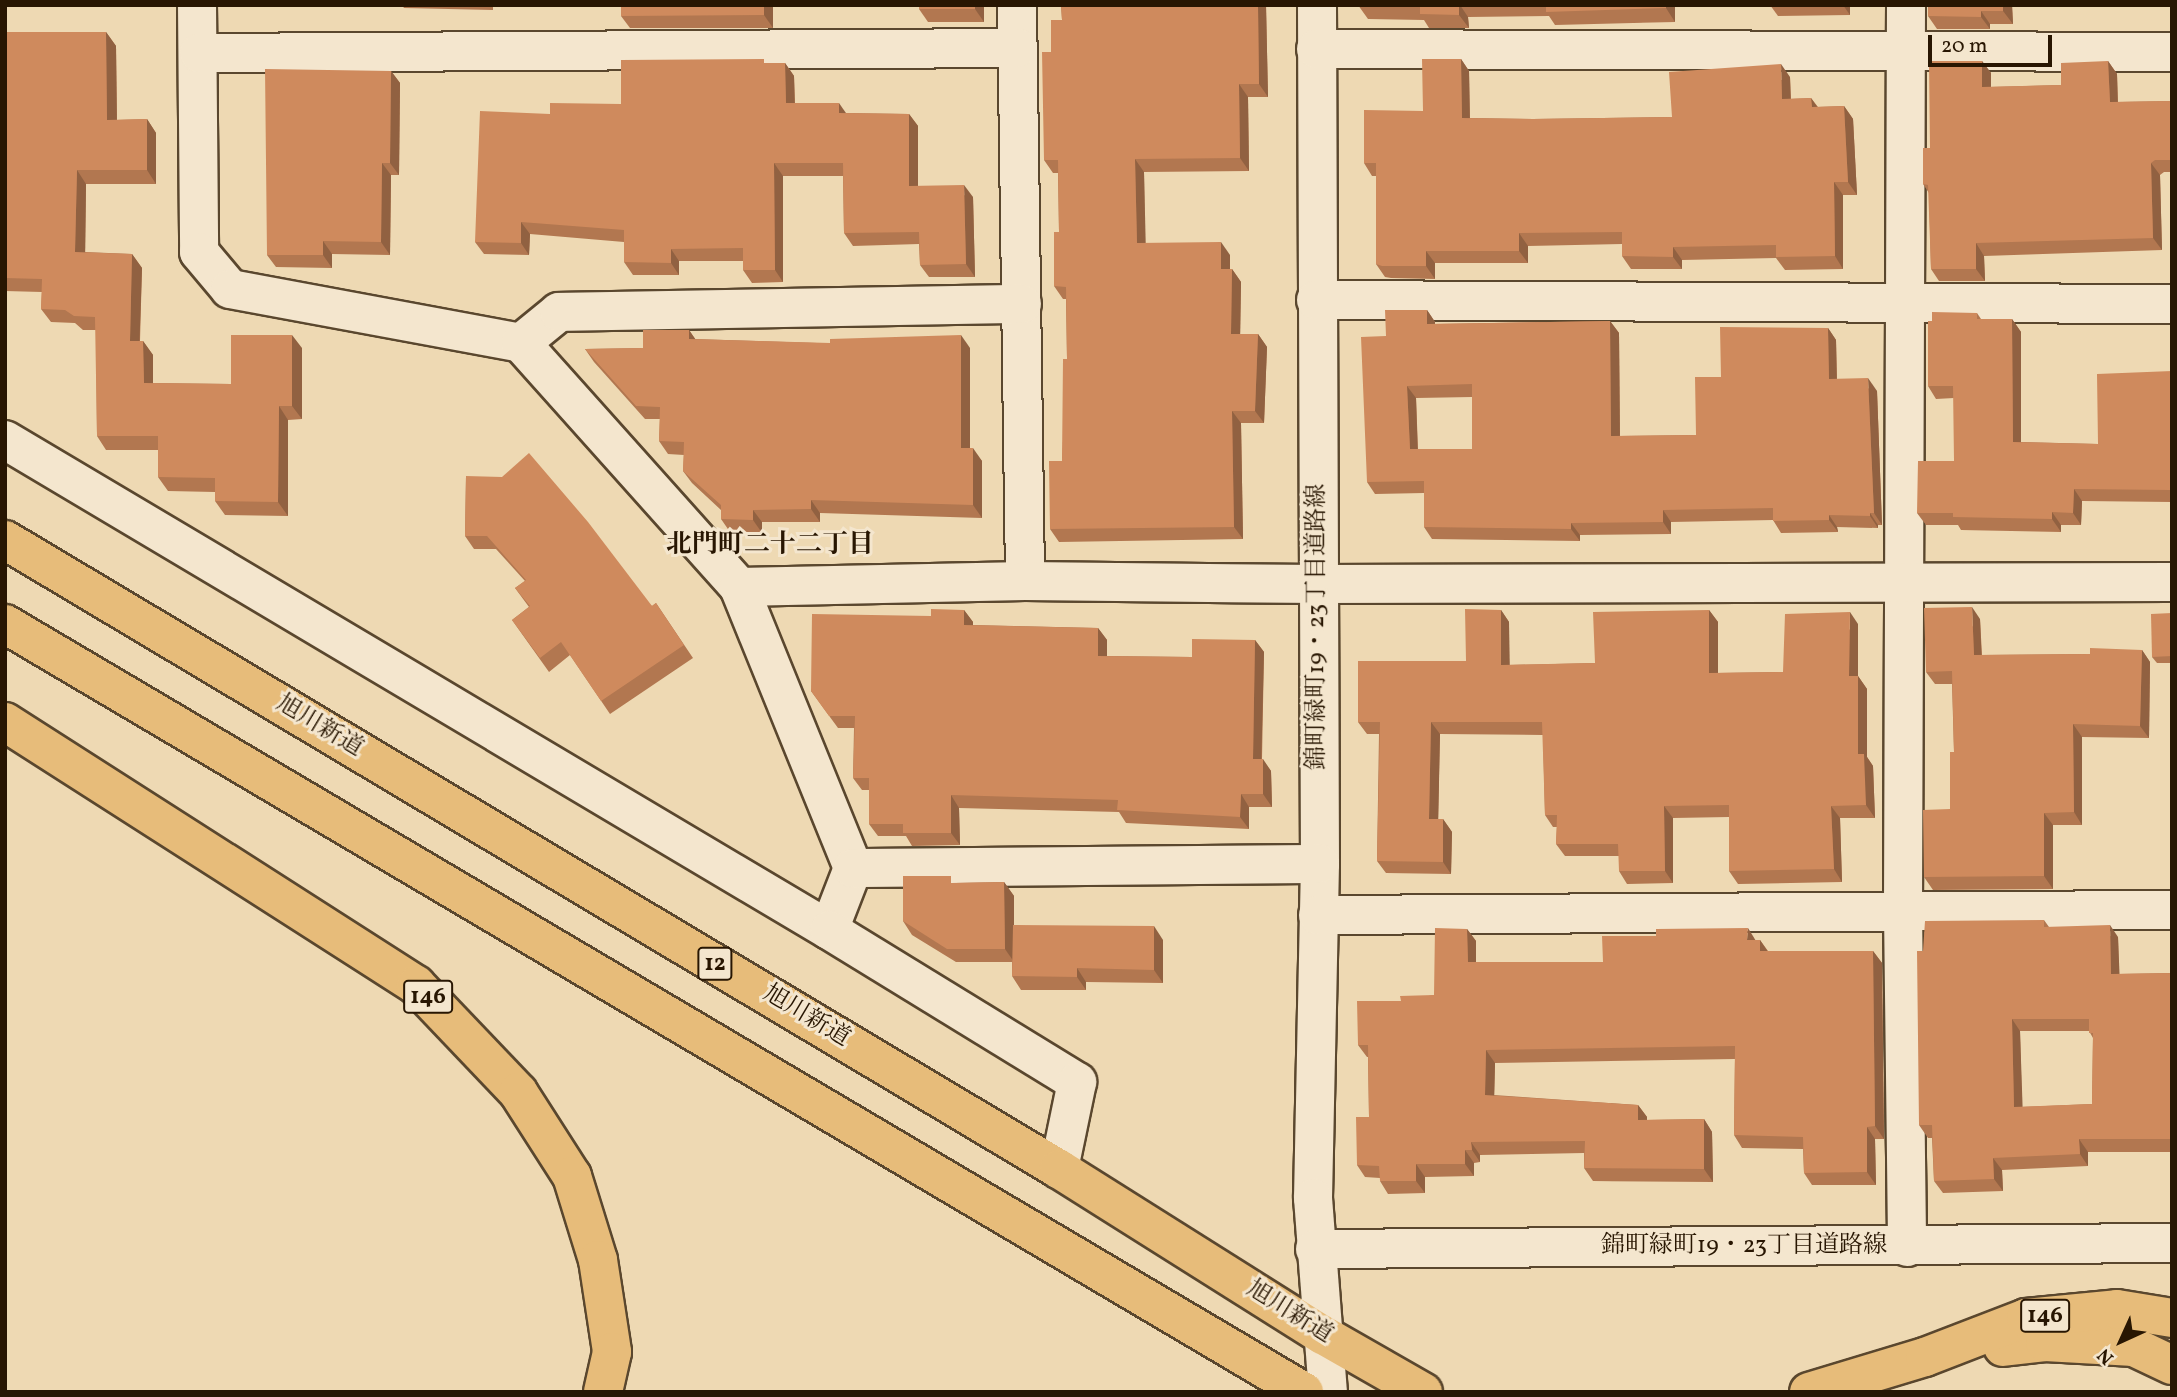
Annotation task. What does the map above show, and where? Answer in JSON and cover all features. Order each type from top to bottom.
[{"type":"main road","name":"旭川新道","points":[[5,540],[1059,1169],[1323,1335],[1423,1392]]},
{"type":"main road","points":[[5,624],[1304,1392]]},
{"type":"main road","name":"146","points":[[5,722],[416,985],[518,1092],[572,1176],[598,1260],[612,1352],[603,1392]]},
{"type":"main road","name":"146","points":[[1809,1392],[1925,1357],[2026,1318],[2117,1309],[2172,1318]]},
{"type":"main road","name":"146","points":[[1925,1357],[2045,1342],[2134,1348],[2172,1365]]},
{"type":"street","points":[[197,5],[199,252],[230,289],[522,343],[739,587],[853,868],[829,930]]},
{"type":"street","points":[[1017,5],[1025,581]]},
{"type":"street","name":"錦町緑町19・23丁目道路線","points":[[1317,5],[1320,864],[1315,1249],[1328,1392]]},
{"type":"street","points":[[1906,5],[1903,911],[1907,1247]]},
{"type":"street","points":[[199,54],[1017,48]]},
{"type":"street","points":[[1316,49],[2172,52]]},
{"type":"street","points":[[1316,300],[2172,304]]},
{"type":"street","points":[[522,343],[559,312],[1022,304]]},
{"type":"street","points":[[5,440],[829,930],[1077,1082],[1059,1169]]},
{"type":"street","points":[[739,587],[1025,581],[1318,584],[2172,582]]},
{"type":"street","points":[[853,868],[1320,864]]},
{"type":"street","points":[[1318,915],[2172,910]]},
{"type":"street","name":"錦町緑町19・23丁目道路線","points":[[1315,1249],[1907,1247],[2172,1243]]},
{"type":"building","points":[[621,5],[764,5],[764,15],[621,16]]},
{"type":"building","points":[[919,5],[975,5],[975,9],[919,9]]},
{"type":"building","points":[[1061,5],[1258,5],[1259,84],[1239,84],[1240,158],[1135,159],[1137,243],[1221,242],[1221,269],[1232,269],[1231,334],[1258,334],[1255,411],[1232,411],[1234,527],[1050,529],[1049,461],[1062,461],[1063,359],[1067,359],[1066,287],[1054,286],[1054,232],[1059,232],[1058,160],[1044,160],[1042,52],[1051,52],[1051,20],[1062,20]]},
{"type":"building","points":[[1358,5],[1459,5],[1459,15],[1420,14],[1420,7]]},
{"type":"building","points":[[1546,5],[1666,5],[1666,8],[1546,12]]},
{"type":"building","points":[[1928,5],[2003,5],[2003,11],[1981,11],[1981,17],[1928,16]]},
{"type":"building","points":[[5,32],[106,32],[107,120],[147,119],[147,170],[77,170],[75,252],[132,254],[130,341],[143,341],[144,383],[231,384],[231,335],[292,335],[292,406],[279,406],[278,502],[215,501],[215,478],[158,477],[158,436],[97,436],[95,317],[74,316],[65,310],[41,309],[42,279],[5,278]]},
{"type":"building","points":[[764,59],[764,63],[785,63],[786,103],[839,103],[839,113],[909,114],[909,186],[964,185],[966,264],[920,265],[919,232],[844,233],[843,163],[774,163],[775,270],[743,270],[743,248],[671,249],[671,263],[624,262],[624,230],[521,222],[521,243],[475,242],[480,111],[550,114],[550,103],[621,104],[621,60]]},
{"type":"building","points":[[1422,59],[1461,59],[1462,118],[1533,119],[1672,117],[1669,72],[1781,64],[1782,99],[1811,98],[1812,107],[1844,106],[1848,182],[1834,182],[1835,256],[1776,257],[1776,245],[1673,247],[1673,257],[1622,256],[1622,232],[1519,233],[1519,251],[1426,251],[1426,266],[1376,264],[1376,163],[1364,163],[1364,110],[1423,111]]},
{"type":"building","points":[[1929,61],[1982,61],[1982,87],[2061,85],[2061,63],[2108,61],[2110,102],[2172,101],[2172,160],[2155,160],[2151,163],[2153,238],[1976,243],[1976,269],[1931,269],[1928,185],[1923,184],[1923,148],[1930,148]]},
{"type":"building","points":[[265,69],[391,71],[390,163],[382,163],[381,242],[323,241],[323,255],[267,255]]},
{"type":"building","points":[[1385,310],[1427,310],[1427,324],[1610,321],[1611,436],[1696,435],[1695,377],[1721,377],[1720,327],[1828,328],[1829,379],[1868,378],[1874,513],[1870,513],[1870,516],[1829,515],[1829,520],[1773,521],[1773,508],[1663,510],[1663,522],[1571,523],[1571,529],[1424,527],[1424,481],[1367,482],[1361,337],[1386,336]],"holes":[[[1472,384],[1472,449],[1410,449],[1407,386]]]},
{"type":"building","points":[[1932,312],[1977,313],[1977,319],[2012,319],[2013,442],[2098,444],[2097,374],[2172,371],[2172,496],[2170,490],[2074,489],[2073,513],[2052,512],[2052,519],[1953,517],[1953,513],[1917,513],[1918,461],[1954,461],[1953,386],[1928,386],[1928,321],[1932,321]]},
{"type":"building","points":[[643,330],[689,330],[689,339],[830,343],[830,339],[961,335],[961,448],[973,448],[973,505],[811,500],[811,509],[753,510],[753,520],[721,519],[721,505],[683,471],[684,442],[659,441],[660,407],[636,406],[585,349],[643,348]]},
{"type":"building","points":[[529,453],[588,522],[652,606],[656,603],[684,645],[601,701],[561,642],[540,658],[512,620],[530,606],[515,588],[526,580],[487,536],[465,536],[466,476],[502,477]]},
{"type":"building","points":[[1972,607],[1974,655],[2090,654],[2090,648],[2142,650],[2140,726],[2073,724],[2074,812],[2044,813],[2044,876],[1924,877],[1923,810],[1950,809],[1950,752],[1954,752],[1952,671],[1926,672],[1924,608]]},
{"type":"building","points":[[931,609],[964,610],[964,625],[1098,628],[1098,656],[1192,657],[1192,639],[1255,640],[1253,759],[1263,759],[1263,794],[1241,794],[1240,817],[1117,810],[1118,800],[951,795],[951,833],[903,833],[903,824],[869,824],[869,778],[853,778],[855,716],[829,716],[811,691],[812,614],[931,616]]},
{"type":"building","points":[[1465,609],[1501,610],[1501,665],[1595,663],[1593,612],[1709,610],[1709,673],[1783,672],[1785,614],[1850,612],[1849,676],[1858,676],[1858,754],[1864,754],[1866,805],[1831,806],[1834,869],[1729,871],[1729,805],[1664,806],[1665,871],[1619,871],[1618,844],[1556,844],[1557,815],[1545,815],[1542,722],[1431,722],[1429,819],[1443,819],[1443,862],[1377,861],[1380,722],[1358,722],[1358,661],[1466,661]]},
{"type":"building","points":[[2172,613],[2172,656],[2152,657],[2151,614]]},
{"type":"building","points":[[903,876],[951,876],[951,883],[1004,882],[1005,949],[947,949],[903,921]]},
{"type":"building","points":[[2044,920],[2044,927],[2110,925],[2111,974],[2172,973],[2172,1139],[2079,1139],[2080,1154],[1993,1158],[1994,1179],[1934,1181],[1932,1125],[1919,1125],[1917,951],[1923,951],[1925,921]],"holes":[[[2012,1019],[2089,1019],[2089,1033],[2093,1033],[2092,1104],[2014,1107]]]},
{"type":"building","points":[[1013,925],[1154,926],[1154,970],[1077,968],[1077,977],[1012,976]]},
{"type":"building","points":[[1435,928],[1467,929],[1468,962],[1603,962],[1602,936],[1656,936],[1656,929],[1748,928],[1747,940],[1760,940],[1760,951],[1873,951],[1875,1126],[1867,1127],[1867,1172],[1804,1173],[1803,1137],[1734,1135],[1735,1046],[1486,1050],[1485,1095],[1638,1105],[1638,1120],[1704,1119],[1704,1169],[1584,1168],[1585,1141],[1471,1142],[1472,1150],[1465,1150],[1465,1164],[1416,1164],[1416,1181],[1380,1181],[1379,1166],[1357,1165],[1356,1117],[1369,1117],[1368,1045],[1358,1045],[1357,1001],[1401,1001],[1400,996],[1434,995]]},
{"type":"district","name":"北門町二十二丁目","points":[[770,546]]}]
